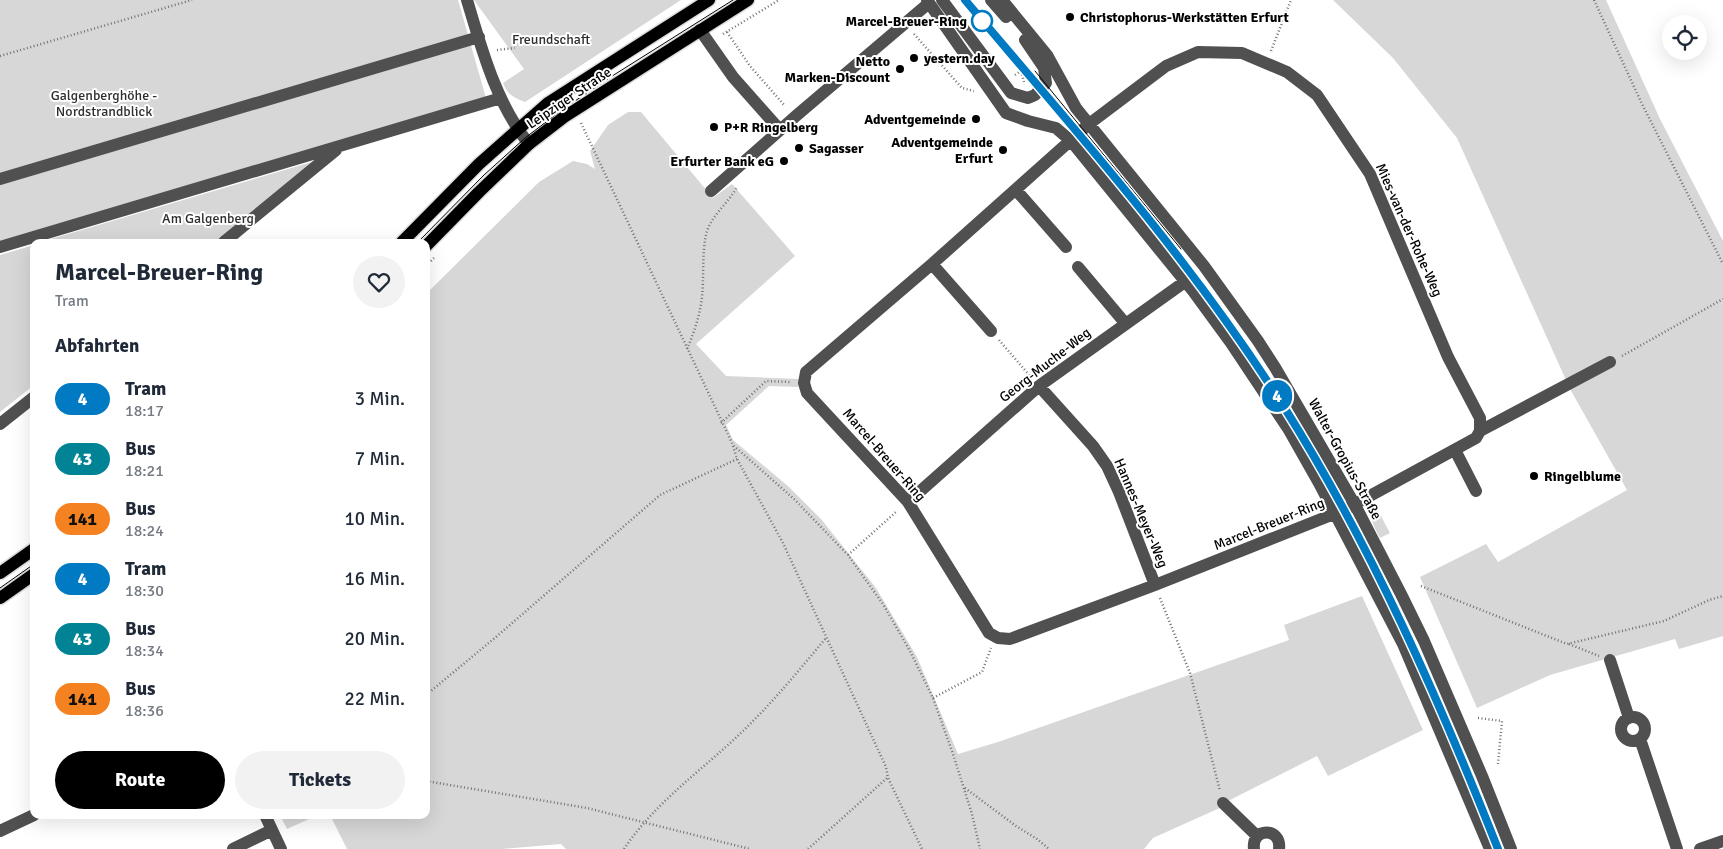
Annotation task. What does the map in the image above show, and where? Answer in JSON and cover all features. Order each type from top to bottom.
[{"type":"main road","name":"Leipziger Straße","points":[[405,239],[479,164],[548,104],[709,0]]},
{"type":"main road","name":"Leipziger Straße","points":[[430,242],[529,144],[564,117],[704,35],[748,0]]},
{"type":"main road","points":[[0,573],[30,552]]},
{"type":"main road","points":[[0,598],[30,577]]},
{"type":"street","points":[[467,0],[501,98],[518,129],[529,144]]},
{"type":"street","points":[[942,0],[1011,93],[1028,98],[1035,95],[1046,84],[1044,68],[1032,48],[991,0]]},
{"type":"street","name":"Walter-Gropius-Straße","points":[[1002,0],[1047,55],[1076,108],[1204,266],[1258,341],[1345,510],[1490,849]]},
{"type":"street","points":[[711,191],[794,117],[905,24],[928,1]]},
{"type":"street","name":"Walter-Gropius-Straße","points":[[928,1],[1006,113],[1056,128],[1071,141],[1186,281],[1231,343],[1345,510],[1424,641],[1511,849]]},
{"type":"street","points":[[704,35],[733,77],[780,130]]},
{"type":"street","points":[[0,179],[479,37]]},
{"type":"street","name":"Mies-van-der-Rohe-Weg","points":[[1089,124],[1166,66],[1198,52],[1242,53],[1287,72],[1316,95],[1370,174],[1448,357],[1480,418],[1480,432]]},
{"type":"street","points":[[0,247],[501,98]]},
{"type":"street","name":"Marcel-Breuer-Ring","points":[[1089,124],[932,264],[806,372],[804,383],[807,392],[908,502],[989,633],[998,638],[1010,639],[1155,585],[1345,510]]},
{"type":"street","points":[[228,239],[340,147]]},
{"type":"street","points":[[1016,190],[1066,247]]},
{"type":"street","points":[[932,264],[991,331]]},
{"type":"street","points":[[1078,267],[1125,323]]},
{"type":"street","name":"Georg-Muche-Weg","points":[[908,502],[1039,386],[1186,281]]},
{"type":"street","points":[[1345,510],[1476,438],[1480,432],[1610,362]]},
{"type":"street","name":"Hannes-Meyer-Weg","points":[[1039,386],[1093,446],[1107,466],[1155,585]]},
{"type":"street","points":[[0,424],[30,400]]},
{"type":"street","points":[[1455,450],[1476,491]]},
{"type":"street","points":[[1610,660],[1629,718],[1639,719],[1644,725],[1644,733],[1640,739],[1677,849]]},
{"type":"street","points":[[1223,803],[1257,836]]},
{"type":"street","points":[[0,831],[30,817]]},
{"type":"street","points":[[267,819],[281,849]]},
{"type":"street","points":[[233,849],[272,830]]},
{"type":"street","points":[[1254,849],[1254,841],[1257,836],[1265,832],[1273,834],[1278,840],[1279,849]]},
{"type":"street","points":[[1700,849],[1723,841]]},
{"type":"path","points":[[0,56],[192,0]]},
{"type":"path","points":[[704,35],[726,32],[780,0]]},
{"type":"path","points":[[1266,64],[1291,0]]},
{"type":"path","points":[[1594,0],[1642,104],[1723,264]]},
{"type":"path","points":[[905,24],[962,88]]},
{"type":"path","points":[[726,32],[750,66],[794,117]]},
{"type":"path","points":[[484,51],[515,48]]},
{"type":"path","points":[[1010,79],[1030,64]]},
{"type":"path","points":[[580,122],[733,445],[736,459],[783,542],[886,767],[888,778],[922,849]]},
{"type":"path","points":[[687,350],[696,328],[702,299],[706,236],[712,221],[733,195],[740,181]]},
{"type":"path","points":[[430,262],[440,252]]},
{"type":"path","points":[[1610,362],[1723,299]]},
{"type":"path","points":[[991,331],[1039,386]]},
{"type":"path","points":[[721,423],[766,381],[774,381]]},
{"type":"path","points":[[733,445],[794,498],[848,555],[883,604],[910,650],[933,698],[964,787],[980,849]]},
{"type":"path","points":[[430,692],[660,495],[736,459]]},
{"type":"path","points":[[848,555],[908,502]]},
{"type":"path","points":[[1155,585],[1190,673],[1223,803]]},
{"type":"path","points":[[1421,586],[1610,660]]},
{"type":"path","points":[[1567,644],[1664,621],[1709,600],[1723,596]]},
{"type":"path","points":[[933,698],[982,672],[995,636]]},
{"type":"path","points":[[624,849],[643,822],[663,801],[744,730],[770,703],[826,637]]},
{"type":"path","points":[[1478,718],[1502,721],[1498,764]]},
{"type":"path","points":[[808,849],[888,778]]},
{"type":"path","points":[[430,783],[588,808],[750,849]]},
{"type":"path","points":[[964,787],[1016,826],[1037,839],[1048,849]]},
{"type":"green space","name":"Galgenberghöhe - Nordstrandblick","points":[[0,0],[458,0],[486,98],[0,241]]},
{"type":"green space","name":"Freundschaft","points":[[474,0],[681,0],[525,102],[511,95],[503,83],[524,69]]},
{"type":"green space","points":[[1333,0],[1606,0],[1660,119],[1723,241],[1723,636],[1679,649],[1675,639],[1550,675],[1477,708],[1420,577],[1486,544],[1498,562],[1627,490],[1570,389],[1457,138],[1393,58]]},
{"type":"green space","points":[[628,112],[641,112],[713,198],[732,184],[795,256],[696,344],[726,376],[799,379],[798,387],[769,386],[726,425],[733,440],[789,487],[821,519],[876,588],[917,657],[958,754],[998,742],[1289,640],[1284,625],[1362,596],[1423,730],[1328,776],[1317,756],[1226,802],[1222,807],[1153,838],[1144,849],[566,849],[561,844],[502,849],[347,849],[332,819],[430,819],[430,290],[539,182],[573,161],[587,164],[595,169],[590,151],[608,125]]},
{"type":"green space","name":"Am Galgenberg","points":[[322,159],[219,239],[51,239]]},
{"type":"green space","points":[[30,246],[30,388],[0,412],[0,255]]},
{"type":"green space","points":[[1375,505],[1390,533],[1380,538],[1371,517]]},
{"type":"green space","points":[[282,819],[309,819],[287,829]]},
{"type":"tram line","points":[[421,239],[484,175],[525,138],[563,109],[609,78],[733,0]]},
{"type":"tram line","points":[[965,0],[1090,148],[1211,300],[1284,407],[1315,459],[1374,567],[1427,679],[1498,849]]},
{"type":"tram line","name":"4","points":[[965,0],[1041,89],[1193,276],[1284,408],[1344,510],[1378,576],[1468,773],[1498,849]]},
{"type":"tram line","points":[[1035,71],[1181,249]]},
{"type":"tram line","points":[[0,588],[30,567]]},
{"type":"place","name":"Christophorus-Werkstätten Erfurt","points":[[1070,17]]},
{"type":"place","name":"Marcel-Breuer-Ring","points":[[982,21]]},
{"type":"place","name":"yestern.day","points":[[914,58]]},
{"type":"place","name":"Netto Marken-Discount","points":[[900,69]]},
{"type":"place","name":"Adventgemeinde","points":[[976,119]]},
{"type":"place","name":"P+R Ringelberg","points":[[714,127]]},
{"type":"place","name":"Sagasser","points":[[799,148]]},
{"type":"place","name":"Adventgemeinde Erfurt","points":[[1003,150]]},
{"type":"place","name":"Erfurter Bank eG","points":[[784,161]]},
{"type":"place","name":"Ringelblume","points":[[1534,476]]}]
